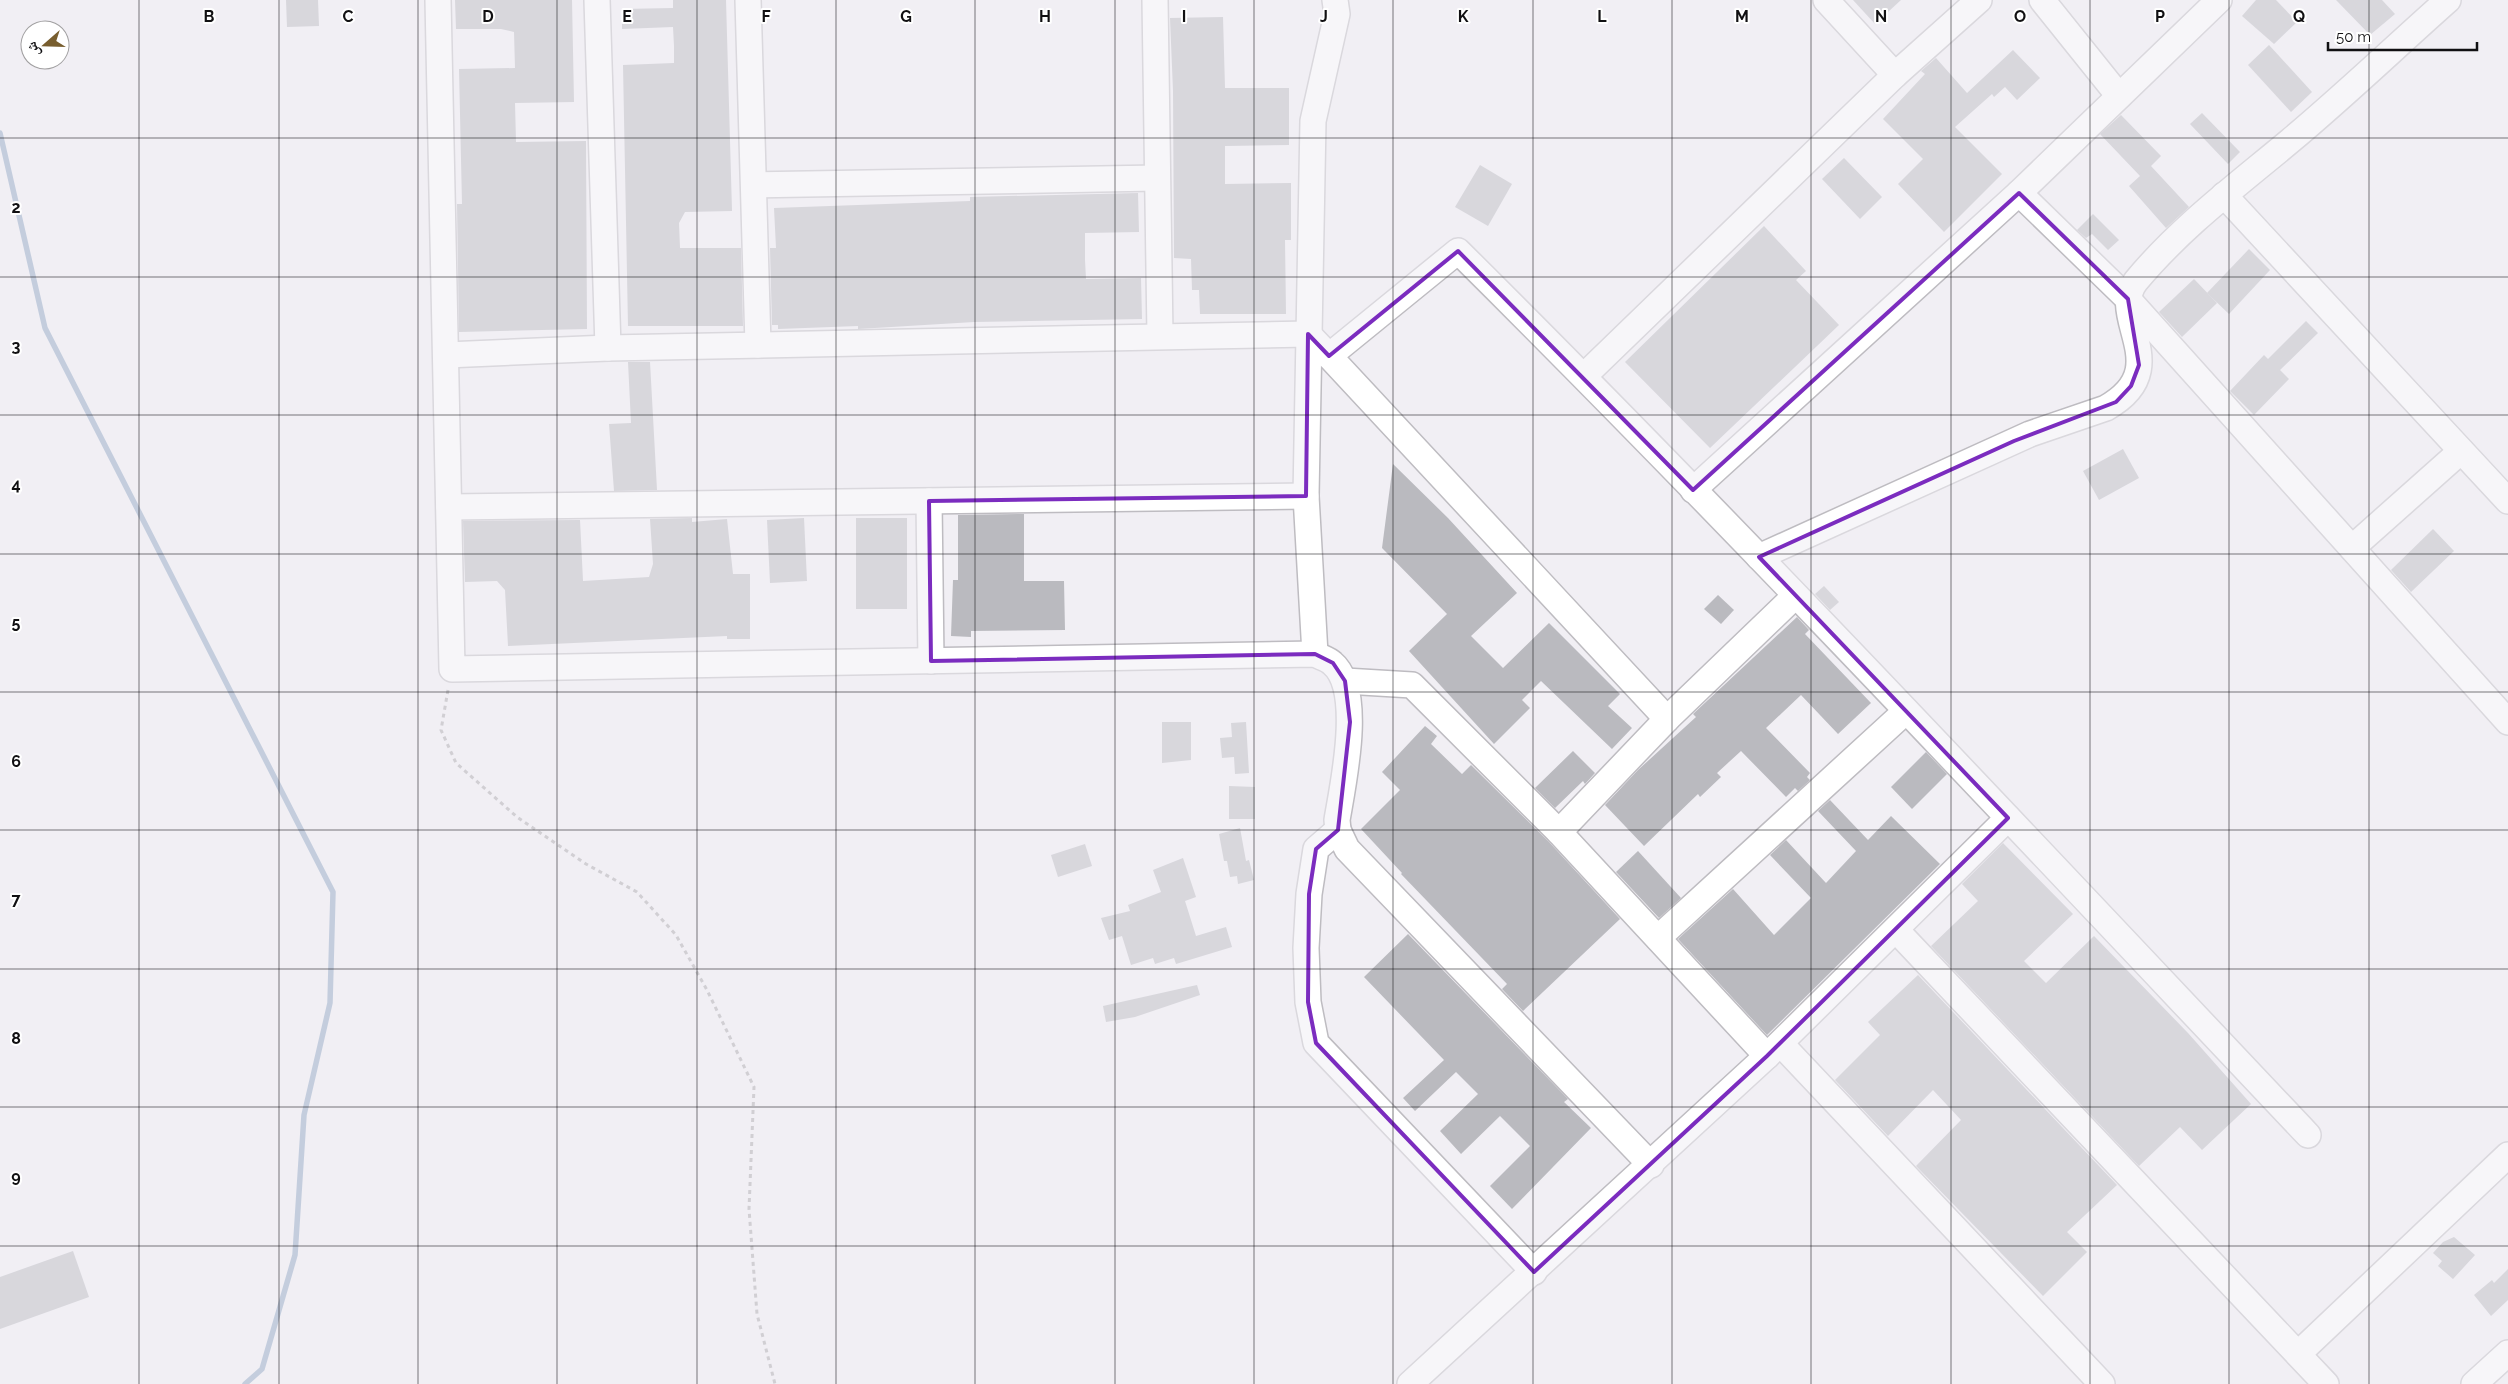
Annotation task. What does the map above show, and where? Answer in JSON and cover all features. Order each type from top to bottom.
[{"type":"street","points":[[438,0],[452,669],[1315,654],[1332,662],[1345,681],[1350,722],[1338,830],[1347,849],[1651,1165]]},
{"type":"street","points":[[597,0],[608,348]]},
{"type":"street","points":[[748,0],[758,345]]},
{"type":"street","points":[[1155,0],[1160,336]]},
{"type":"street","points":[[1315,654],[1306,496],[1313,121],[1337,14],[1335,0]]},
{"type":"street","points":[[1826,0],[1895,75]]},
{"type":"street","points":[[1584,376],[1895,75],[1980,0]]},
{"type":"street","points":[[2042,0],[2119,96]]},
{"type":"street","points":[[1693,490],[2019,192],[2219,0]]},
{"type":"street","points":[[1759,557],[2030,434],[2106,408],[2116,402],[2131,386],[2139,365],[2138,343],[2128,299],[2132,285],[2155,258],[2195,219],[2301,132],[2448,0]]},
{"type":"street","points":[[754,185],[1157,178]]},
{"type":"street","points":[[2019,192],[2128,299],[2508,722]]},
{"type":"street","points":[[2224,195],[2508,501]]},
{"type":"street","points":[[1329,356],[1458,251],[1584,376],[1759,557],[2308,1135]]},
{"type":"street","points":[[446,355],[608,348],[1308,334],[1667,719]]},
{"type":"street","points":[[2352,548],[2461,451]]},
{"type":"street","points":[[449,507],[1306,496]]},
{"type":"street","points":[[929,501],[931,661]]},
{"type":"street","points":[[1560,832],[1667,719],[1795,596]]},
{"type":"street","points":[[1345,681],[1412,685],[1560,832],[1658,938],[1774,1050],[2102,1384]]},
{"type":"street","points":[[1658,938],[1906,711]]},
{"type":"street","points":[[1410,1384],[1651,1165],[1774,1050],[2008,818]]},
{"type":"street","points":[[1338,830],[1316,850],[1309,894],[1306,948],[1308,1002],[1316,1043],[1534,1272]]},
{"type":"street","points":[[1896,930],[2326,1384]]},
{"type":"street","points":[[2298,1354],[2508,1155]]},
{"type":"street","points":[[2474,1384],[2508,1352]]},
{"type":"path","points":[[452,669],[441,730],[456,763],[517,817],[586,864],[637,892],[676,935],[707,990],[754,1086],[749,1209],[757,1314],[775,1384]]},
{"type":"highlighted area","points":[[2019,193],[2128,299],[2139,365],[2131,386],[2116,402],[2014,441],[1759,557],[2008,818],[1767,1056],[1534,1272],[1316,1043],[1308,1002],[1309,894],[1316,849],[1338,830],[1350,722],[1345,681],[1333,663],[1315,654],[931,661],[929,501],[1306,496],[1308,334],[1329,356],[1458,251],[1693,490]]},
{"type":"building","points":[[286,0],[318,0],[319,26],[287,27]]},
{"type":"building","points":[[455,0],[572,0],[574,102],[515,103],[516,142],[586,141],[587,329],[459,332],[457,204],[462,204],[459,69],[515,68],[514,32],[501,29],[456,29]]},
{"type":"building","points":[[673,0],[726,0],[732,211],[685,212],[679,223],[680,248],[741,248],[743,326],[628,326],[623,65],[674,63],[674,46],[673,27],[622,29],[622,9],[673,8]]},
{"type":"building","points":[[1853,0],[1901,0],[1875,24]]},
{"type":"building","points":[[2256,0],[2276,0],[2297,22],[2274,44],[2242,16]]},
{"type":"building","points":[[2336,0],[2382,0],[2395,14],[2370,35]]},
{"type":"building","points":[[1223,17],[1225,88],[1289,88],[1289,145],[1225,146],[1225,184],[1291,183],[1291,240],[1285,240],[1286,314],[1200,314],[1199,290],[1192,290],[1191,259],[1174,258],[1173,91],[1170,18]]},
{"type":"building","points":[[2269,45],[2312,92],[2291,112],[2248,65]]},
{"type":"building","points":[[2013,50],[2040,78],[2017,100],[2005,87],[1994,97],[1992,94],[1955,127],[2002,174],[1944,232],[1898,184],[1923,159],[1883,119],[1925,74],[1921,71],[1936,58],[1967,93]]},
{"type":"building","points":[[2202,113],[2240,152],[2228,164],[2190,124]]},
{"type":"building","points":[[2121,115],[2161,156],[2151,166],[2189,207],[2166,228],[2129,186],[2140,176],[2100,134]]},
{"type":"building","points":[[1844,158],[1882,197],[1860,219],[1822,179]]},
{"type":"building","points":[[1480,165],[1512,184],[1488,226],[1455,207]]},
{"type":"building","points":[[1138,193],[1139,232],[1085,233],[1085,260],[1086,279],[1141,278],[1142,319],[974,322],[858,329],[858,326],[778,329],[778,325],[772,325],[770,248],[776,248],[774,208],[970,201],[970,197]]},
{"type":"building","points":[[2093,214],[2119,240],[2108,250],[2092,234],[2086,238],[2077,230]]},
{"type":"building","points":[[1764,226],[1806,271],[1796,280],[1839,325],[1710,448],[1625,362]]},
{"type":"building","points":[[2249,249],[2270,270],[2229,314],[2207,293]]},
{"type":"building","points":[[2194,279],[2217,303],[2182,337],[2159,312]]},
{"type":"building","points":[[2306,321],[2318,333],[2280,370],[2289,379],[2254,415],[2230,391],[2264,355],[2268,359]]},
{"type":"building","points":[[628,362],[650,362],[657,490],[614,491],[609,424],[631,423]]},
{"type":"building","points":[[2123,449],[2139,478],[2099,500],[2083,471]]},
{"type":"building","points":[[1393,464],[1448,518],[1517,593],[1471,636],[1503,668],[1549,623],[1620,694],[1608,706],[1632,728],[1612,749],[1541,681],[1522,700],[1530,708],[1494,744],[1409,651],[1447,614],[1382,548]]},
{"type":"building","points":[[1024,514],[1024,581],[1064,581],[1065,630],[971,631],[971,637],[951,636],[953,580],[958,580],[958,515]]},
{"type":"building","points":[[692,518],[692,522],[727,519],[733,574],[750,574],[750,639],[727,639],[727,636],[508,646],[505,590],[497,581],[465,582],[463,521],[580,520],[583,581],[649,577],[653,564],[650,519]]},
{"type":"building","points":[[804,518],[807,581],[770,583],[767,520]]},
{"type":"building","points":[[856,518],[907,518],[907,609],[856,609]]},
{"type":"building","points":[[2433,529],[2454,551],[2411,592],[2391,570]]},
{"type":"building","points":[[1824,586],[1839,602],[1830,610],[1815,594]]},
{"type":"building","points":[[1718,595],[1734,610],[1721,624],[1704,609]]},
{"type":"building","points":[[1797,617],[1809,630],[1805,634],[1871,703],[1838,734],[1801,695],[1766,728],[1810,773],[1807,777],[1810,780],[1798,791],[1795,788],[1786,797],[1741,751],[1717,773],[1721,777],[1700,797],[1698,794],[1644,846],[1605,805],[1638,770],[1696,717],[1693,714]]},
{"type":"building","points":[[1162,722],[1191,722],[1191,760],[1162,763]]},
{"type":"building","points":[[1246,722],[1249,773],[1235,774],[1234,757],[1222,758],[1220,738],[1232,737],[1231,723]]},
{"type":"building","points":[[1425,726],[1437,736],[1431,744],[1462,774],[1471,765],[1549,842],[1620,919],[1523,1011],[1502,989],[1507,984],[1401,874],[1361,829],[1400,790],[1382,772]]},
{"type":"building","points":[[1573,751],[1595,773],[1585,784],[1583,781],[1555,808],[1535,788]]},
{"type":"building","points":[[1926,752],[1947,774],[1912,809],[1891,787]]},
{"type":"building","points":[[1229,786],[1255,787],[1255,819],[1229,819]]},
{"type":"building","points":[[1830,800],[1868,840],[1891,816],[1940,864],[1767,1035],[1678,939],[1733,889],[1774,935],[1811,898],[1770,855],[1786,840],[1826,883],[1856,851],[1818,811]]},
{"type":"building","points":[[1240,828],[1246,861],[1249,860],[1254,880],[1238,884],[1237,876],[1230,877],[1227,861],[1224,861],[1219,834]]},
{"type":"building","points":[[2003,843],[2073,914],[2024,961],[2046,983],[2094,936],[2188,1033],[2251,1104],[2202,1150],[2180,1127],[2139,1166],[1931,946],[1978,901],[1962,884]]},
{"type":"building","points":[[1085,844],[1092,866],[1058,877],[1051,855]]},
{"type":"building","points":[[1638,851],[1681,898],[1659,918],[1616,872]]},
{"type":"building","points":[[1183,858],[1196,897],[1185,901],[1196,936],[1226,927],[1232,947],[1176,964],[1174,958],[1155,964],[1153,958],[1131,965],[1122,936],[1109,940],[1101,918],[1130,911],[1128,905],[1161,892],[1153,870]]},
{"type":"building","points":[[1408,934],[1568,1099],[1564,1102],[1591,1128],[1512,1209],[1490,1186],[1530,1146],[1500,1116],[1461,1154],[1440,1131],[1478,1094],[1456,1072],[1415,1111],[1403,1098],[1444,1060],[1364,977]]},
{"type":"building","points":[[1918,975],[2117,1185],[2067,1232],[2087,1252],[2043,1296],[1916,1166],[1961,1120],[1933,1090],[1888,1136],[1835,1080],[1880,1035],[1868,1022]]},
{"type":"building","points":[[1197,985],[1200,995],[1135,1017],[1106,1022],[1103,1006]]},
{"type":"building","points":[[2454,1237],[2475,1255],[2453,1279],[2438,1266],[2442,1261],[2433,1253],[2443,1242]]},
{"type":"building","points":[[73,1251],[89,1297],[0,1329],[0,1277]]},
{"type":"building","points":[[2508,1269],[2508,1300],[2491,1316],[2474,1295],[2492,1280],[2494,1283]]},
{"type":"waterway","points":[[0,133],[45,328],[333,892],[330,1003],[304,1115],[295,1255],[262,1369],[245,1384]]}]
